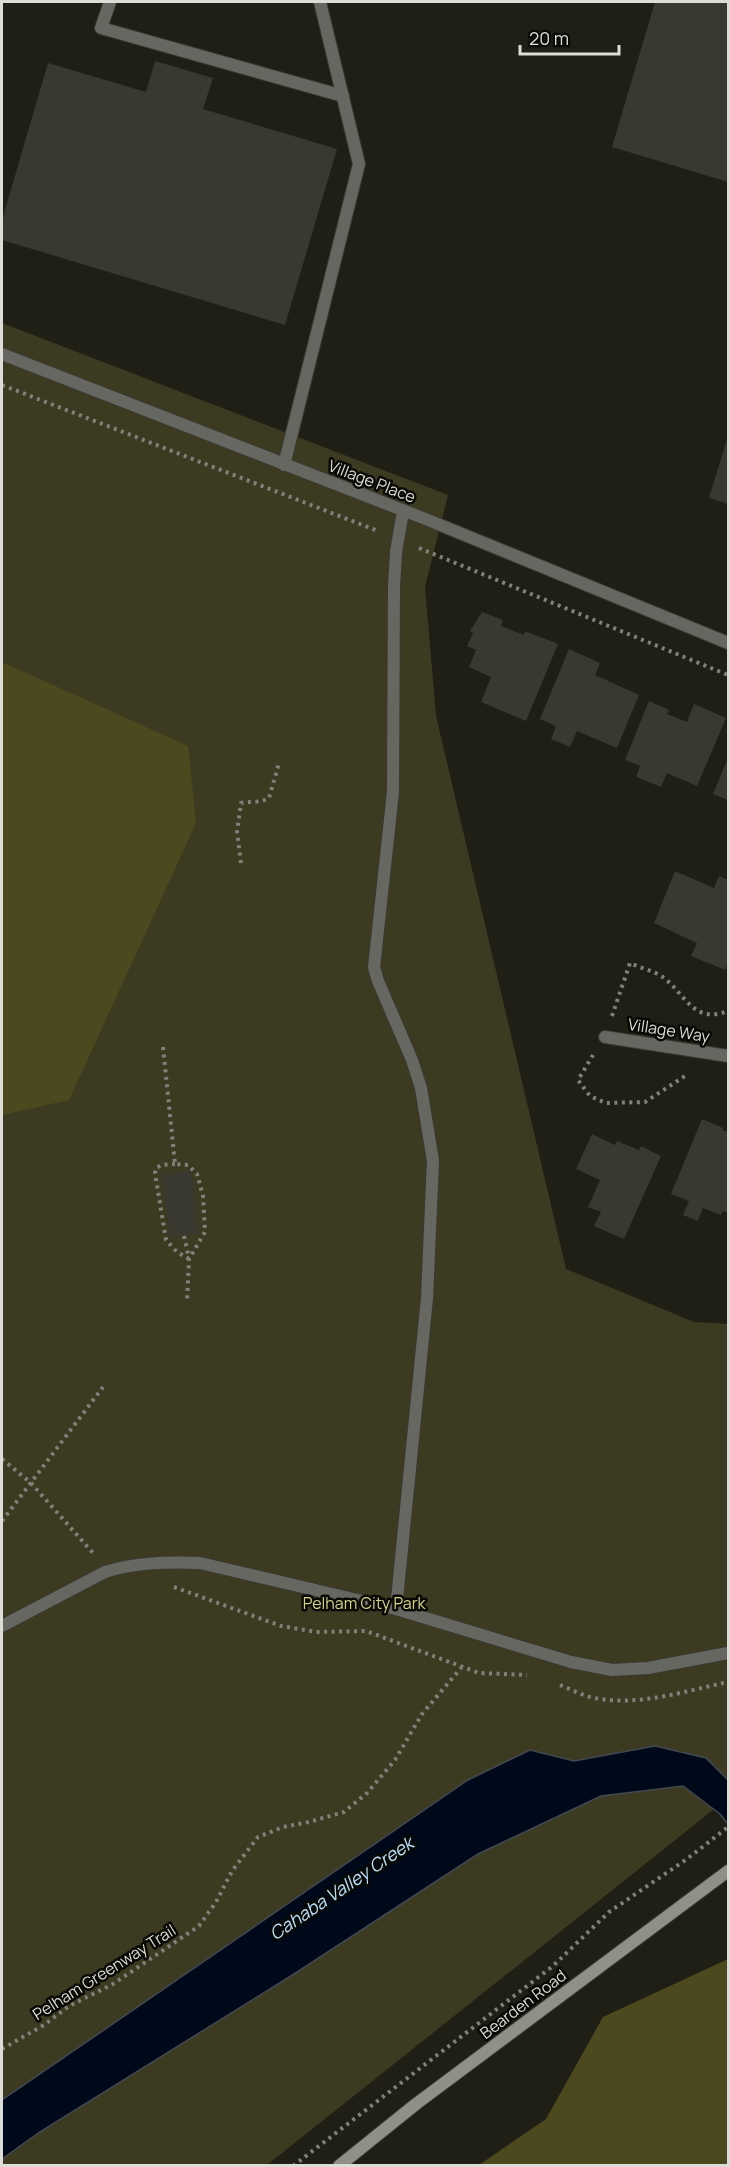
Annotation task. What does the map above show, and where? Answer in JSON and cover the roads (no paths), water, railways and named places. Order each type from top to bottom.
[{"type":"street","points":[[110,2],[101,28],[343,96]]},
{"type":"street","points":[[284,465],[359,164],[320,2]]},
{"type":"street","name":"Village Place","points":[[2,354],[729,643]]},
{"type":"street","points":[[396,1609],[427,1298],[433,1161],[421,1088],[374,967],[393,792],[394,587],[398,539],[404,512]]},
{"type":"street","name":"Village Way","points":[[605,1037],[729,1056]]},
{"type":"street","points":[[2,1626],[105,1572],[123,1566],[169,1562],[200,1563],[396,1609],[571,1662],[612,1670],[648,1668],[729,1653]]},
{"type":"street","name":"Bearden Road","points":[[339,2166],[416,2104],[729,1871]]},
{"type":"water","name":"Cahaba Valley Creek","points":[[655,1746],[706,1758],[728,1780],[728,1824],[720,1814],[683,1786],[601,1796],[478,1854],[294,1974],[38,2133],[2,2159],[2,2100],[468,1780],[530,1750],[574,1761]]},
{"type":"park label","name":"Pelham City Park","points":[[364,1603]]}]
